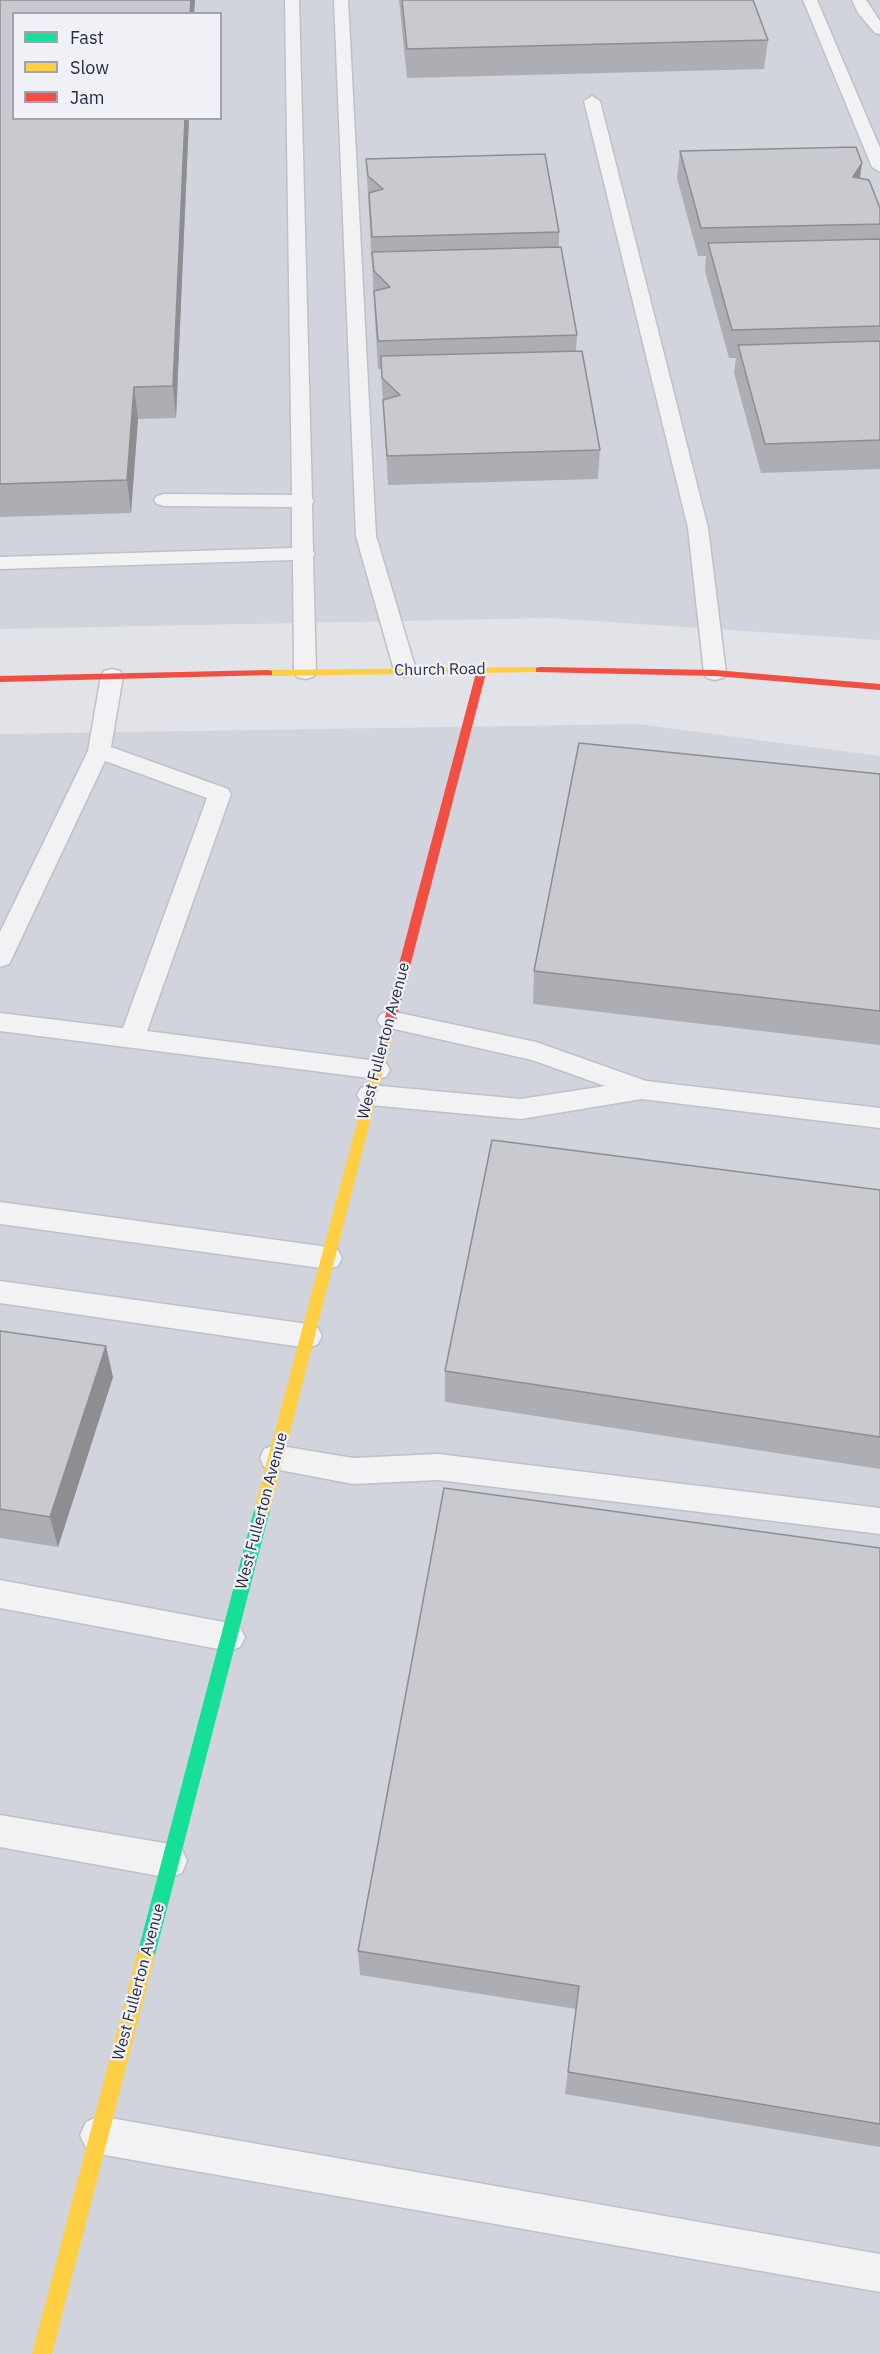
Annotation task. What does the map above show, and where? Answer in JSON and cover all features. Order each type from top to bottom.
[{"type":"street","name":"Church Road","points":[[0,679],[482,669],[715,673],[880,687]]},
{"type":"street","name":"West Fullerton Avenue","points":[[42,2354],[482,669]]},
{"type":"lane","points":[[292,0],[304,501],[305,672]]},
{"type":"lane","points":[[341,0],[366,536],[405,670]]},
{"type":"lane","points":[[810,0],[880,167]]},
{"type":"lane","points":[[859,0],[863,10],[880,30]]},
{"type":"lane","points":[[592,101],[698,528],[715,673]]},
{"type":"lane","points":[[164,500],[304,501]]},
{"type":"lane","points":[[0,563],[304,554]]},
{"type":"lane","points":[[0,958],[99,750],[112,676]]},
{"type":"lane","points":[[99,750],[220,794],[132,1038]]},
{"type":"lane","points":[[390,1020],[536,1052],[644,1090],[880,1118]]},
{"type":"lane","points":[[0,1022],[377,1070]]},
{"type":"lane","points":[[370,1095],[521,1109],[644,1090]]},
{"type":"lane","points":[[0,1213],[328,1258]]},
{"type":"lane","points":[[0,1292],[308,1336]]},
{"type":"lane","points":[[275,1458],[353,1471],[438,1467],[880,1521]]},
{"type":"lane","points":[[0,1594],[229,1637]]},
{"type":"lane","points":[[0,1831],[170,1861]]},
{"type":"lane","points":[[99,2135],[880,2273]]},
{"type":"shaded area","points":[[0,0],[880,0],[880,640],[549,618],[0,629]]},
{"type":"shaded area","points":[[637,724],[880,756],[880,2354],[0,2354],[0,734]]},
{"type":"building","points":[[0,0],[191,0],[190,12],[12,12],[12,120],[185,120],[173,386],[134,387],[127,480],[0,484]]},
{"type":"building","points":[[402,0],[753,0],[768,40],[407,49]]},
{"type":"building","points":[[856,147],[862,163],[853,177],[869,180],[880,208],[880,224],[701,228],[680,151]]},
{"type":"building","points":[[545,154],[559,232],[372,237],[369,193],[383,189],[368,176],[366,159]]},
{"type":"building","points":[[880,239],[880,326],[732,330],[708,243]]},
{"type":"building","points":[[561,247],[577,335],[378,341],[374,291],[390,287],[374,271],[372,252]]},
{"type":"building","points":[[880,341],[880,440],[765,444],[738,345]]},
{"type":"building","points":[[582,351],[600,450],[387,456],[383,400],[400,395],[382,378],[381,356]]},
{"type":"building","points":[[579,743],[880,774],[880,1011],[534,971]]},
{"type":"building","points":[[492,1140],[880,1190],[880,1437],[445,1371]]},
{"type":"building","points":[[0,1331],[106,1346],[50,1517],[0,1509]]},
{"type":"building","points":[[444,1488],[880,1548],[880,2124],[568,2072],[579,1986],[358,1951]]},
{"type":"traffic: fast","points":[[146,1955],[262,1510]]},
{"type":"traffic: slow","points":[[268,673],[540,670]]},
{"type":"traffic: slow","points":[[262,1510],[385,1040]]},
{"type":"traffic: slow","points":[[42,2354],[146,1955]]},
{"type":"traffic: jam","points":[[385,1040],[482,669]]},
{"type":"traffic: jam","points":[[540,670],[715,673],[880,687]]},
{"type":"traffic: jam","points":[[0,679],[268,673]]}]
